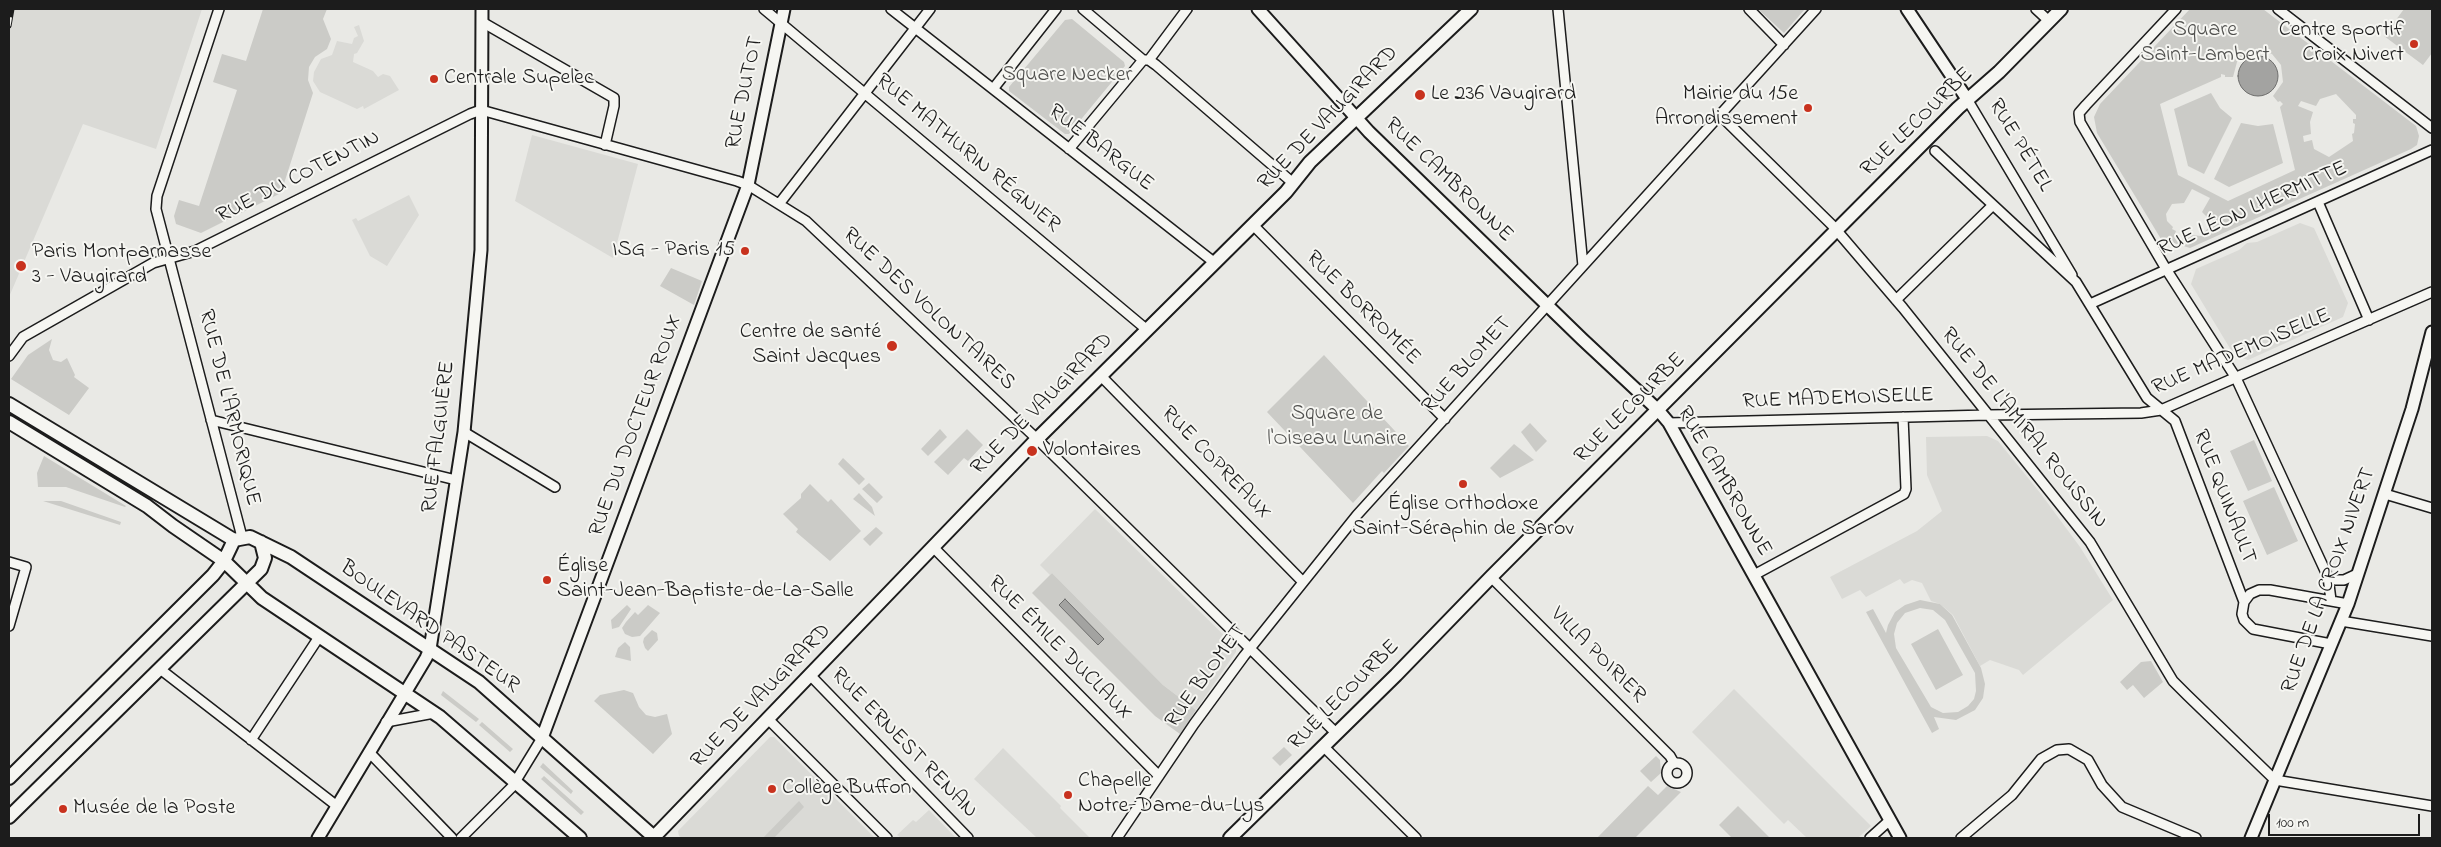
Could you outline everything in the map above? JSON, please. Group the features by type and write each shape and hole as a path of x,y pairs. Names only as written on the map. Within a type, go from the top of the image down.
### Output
{"main road":[{"name":"RUE DE VAUGIRARD","path":"654,838 1100,375 1215,264 1294,183 1310,162 1355,117 1471,9"},
{"name":"RUE LECOURBE","path":"1230,838 1396,675 1490,577 1967,99 1994,77 2061,9"},
{"name":"BOULEVARD PASTEUR","path":"9,404 238,539 250,537 288,555 430,648 479,682 654,838"},
{"path":"9,422 147,506 224,561 248,582 262,598 434,713 580,838"},
{"path":"9,778 177,612 224,561 238,539"},
{"path":"9,817 261,569 264,562 264,551 261,542"}],"street":[{"name":"RUE DE L'ARMORIQUE","path":"219,9 156,204 211,420 238,539"},
{"name":"RUE FALGUIÈRE","path":"318,838 426,658 430,648 464,432 481,250 482,9"},
{"name":"RUE MATHURIN RÉGNIER","path":"764,9 1146,330"},
{"name":"RUE DUTOT","path":"748,184 784,9"},
{"name":"RUE BARGUE","path":"891,9 1215,264"},
{"path":"780,204 930,9"},
{"path":"993,89 1056,9"},
{"path":"1083,9 1294,183"},
{"path":"1069,149 1146,60 1187,9"},
{"name":"RUE CAMBRONNE","path":"1258,9 1355,117 1670,423 1900,838"},
{"path":"1558,9 1583,266"},
{"path":"1749,9 1784,45"},
{"name":"RUE BLOMET","path":"1117,838 1250,648 1357,514 1816,9"},
{"name":"RUE PÉTEL","path":"1907,9 1967,99 2076,282"},
{"path":"2036,9 2049,21"},
{"path":"2176,9 2079,113 2080,122 2166,269 2236,378 2328,577 2331,600"},
{"path":"2278,9 2432,128"},
{"path":"482,22 614,98 614,106 605,145"},
{"name":"RUE DES VOLONTAIRES","path":"481,110 748,184 806,221 1037,439 1336,733"},
{"name":"RUE DU COTENTIN","path":"9,356 23,337 153,262 195,251 481,110"},
{"name":"RUE DE L'AMIRAL ROUSSIN","path":"1720,116 1836,230 1896,300 2090,542 2172,681 2275,780"},
{"name":"RUE LÉON LHERMITTE","path":"2090,304 2432,150"},
{"path":"1935,151 2076,282"},
{"name":"RUE DU DOCTEUR ROUX","path":"542,738 748,184"},
{"path":"2318,202 2369,320"},
{"path":"1896,300 1993,205"},
{"name":"RUE BORROMÉE","path":"1253,225 1445,419"},
{"name":"RUE QUINAULT","path":"2076,282 2147,398 2175,421 2244,602 2242,614 2244,620 2253,629 2331,644"},
{"name":"RUE MADEMOISELLE","path":"1670,423 2141,413 2160,410 2432,292"},
{"name":"RUE DE LA CROIX NIVERT","path":"2251,838 2348,604 2412,409 2432,332"},
{"name":"RUE COPREAUX","path":"1100,375 1302,581"},
{"path":"1754,575 1904,494 1906,489 1903,418"},
{"path":"211,420 456,480"},
{"path":"464,432 556,487"},
{"path":"2385,494 2432,508"},
{"name":"RUE ÉMILE DUCLAUX","path":"933,548 1159,776"},
{"path":"9,562 26,567 9,626"},
{"path":"2328,577 2344,580 2358,574"},
{"name":"VILLA POIRIER","path":"1490,577 1670,756 1674,763"},
{"path":"2244,602 2250,594 2259,590 2348,604"},
{"path":"2341,621 2432,636"},
{"path":"251,740 319,637"},
{"path":"160,670 337,806"},
{"name":"RUE ERNEST RENAN","path":"810,675 968,838"},
{"path":"386,722 434,713"},
{"path":"768,719 887,838"},
{"path":"461,838 516,782 542,738"},
{"path":"1323,746 1416,838"},
{"path":"1961,838 2012,795 2041,759 2057,750 2069,749 2088,760 2102,785 2122,807 2196,838"},
{"path":"369,752 452,838"},
{"path":"2275,780 2432,806"},
{"path":"1870,838 1890,820"}],"shaded area":[{"path":"9,9 202,9 156,149 83,124 9,297"},
{"path":"359,25 364,41 357,53 354,54 353,62 373,71 378,77 383,74 390,76 399,90 364,109 363,106 357,109 320,92 313,81 314,72 321,59 332,55 337,41 352,44 354,38 358,36 354,27"},
{"path":"2258,56 2272,62 2278,76 2272,90 2258,96 2244,90 2238,76 2244,62"},
{"path":"532,135 638,164 613,258 515,201"},
{"path":"409,195 419,215 387,266 370,256 352,220 356,218 358,221"},
{"path":"2300,223 2314,228 2348,303 2343,317 2248,360 2234,355 2191,284 2196,269 2239,250 2247,243 2257,242"},
{"path":"1987,436 1998,441 2041,494 2080,547 2113,600 2023,675 2019,670 1990,660 1980,666 1953,615 1940,604 1931,601 1922,583 1912,580 1904,584 1900,579 1866,597 1860,590 1842,599 1830,577 1917,531 1942,511 1927,475 1926,437"},
{"path":"1095,509 1236,647 1236,652 1196,710 1163,685 1052,573 1050,575 1040,565"},
{"path":"1065,599 1104,639 1098,645 1059,605"},
{"path":"1734,689 1871,826 1858,838 1807,838 1788,820 1784,824 1692,732"},
{"name":"Collège Buffon","path":"770,737 774,737 875,838 682,838 679,836 678,831"},
{"path":"1003,748 1090,838 1037,838 974,779"},
{"path":"929,810 956,838 901,838 897,835 913,820 916,822"}],"green space":[{"path":"263,9 327,9 323,19 331,39 327,49 315,57 309,67 308,80 313,93 281,193 201,233 176,224 174,216 179,200 199,206 237,90 213,82 222,54 246,61"},
{"path":"1758,9 1805,9 1784,33"},
{"name":"Square Saint-Lambert","path":"2190,9 2263,9 2416,126 2419,136 2417,145 2411,149 2190,248 2161,239 2097,133 2094,117 2100,104","holes":["2259,50 2272,54 2281,65 2283,82 2273,96 2278,102 2280,101 2283,104 2280,107 2295,170 2228,201 2178,175 2160,104 2221,77 2221,74 2225,75 2225,77 2233,77 2237,62 2242,56","2336,94 2356,115 2356,119 2353,119 2355,124 2354,133 2352,134 2353,141 2329,157 2314,149 2312,140 2304,142 2303,136 2311,134 2310,122 2313,112 2298,106 2301,101 2316,106 2320,99","2192,189 2210,198 2202,212 2209,219 2209,227 2201,236 2191,235 2189,238 2184,235 2182,240 2174,236 2176,231 2172,229 2173,227 2167,221 2166,214 2172,204 2184,203"]},
{"name":"Centre sportif Croix Nivert","path":"2404,9 2432,9 2432,53 2423,65 2384,36"},
{"name":"Square Necker","path":"1072,19 1124,62 1125,66 1069,134 1065,134 1009,91 1009,87 1065,20"},
{"path":"2211,93 2220,108 2232,118 2204,174 2188,166 2174,109"},
{"path":"2241,123 2258,126 2273,124 2283,163 2229,187 2214,179"},
{"path":"671,268 702,281 694,305 660,286"},
{"path":"52,339 49,350 53,360 61,362 67,358 75,375 74,377 89,388 69,415 11,379 28,355"},
{"name":"Square de l'Oiseau Lunaire","path":"1324,355 1409,446 1384,473 1382,471 1353,503 1267,412"},
{"path":"1530,423 1547,441 1536,452 1521,432"},
{"path":"940,429 947,437 928,456 921,449"},
{"path":"967,429 983,445 968,461 964,458 948,475 934,462"},
{"path":"2254,440 2272,481 2248,491 2230,451"},
{"path":"1514,444 1534,460 1500,478 1490,468"},
{"path":"44,456 126,506 66,487 38,487 37,473"},
{"path":"843,458 865,479 859,485 838,464"},
{"path":"869,483 883,497 877,503 862,489"},
{"path":"810,484 828,502 831,499 861,531 830,561 796,532 798,529 783,514 801,498 801,494"},
{"path":"2274,487 2298,541 2267,555 2243,501"},
{"path":"859,493 872,507 875,516 853,499"},
{"path":"43,501 61,501 121,522 120,525"},
{"path":"876,527 883,533 870,546 863,539"},
{"path":"1052,573 1163,685 1196,710 1180,734 1155,716 1032,593"},
{"path":"1920,600 1940,604 1952,615 1981,668 1985,684 1983,698 1975,710 1956,720 1934,717 1939,729 1932,733 1866,612 1873,609 1886,633 1895,612 1905,605","holes":["1920,608 1933,610 1945,620 1975,673 1976,691 1974,699 1968,706 1958,712 1943,713 1931,707 1896,648 1894,634 1897,623 1905,613"]},
{"path":"627,605 631,609 619,627 612,629 611,620"},
{"path":"648,605 660,613 640,636 632,637 625,634 622,628 626,622 635,612 638,615"},
{"path":"1938,629 1963,675 1936,690 1911,644"},
{"path":"652,630 657,633 658,640 648,651 643,642 644,638"},
{"path":"625,642 630,647 631,661 615,657 618,648"},
{"path":"2151,661 2163,682 2144,698 2133,685 2127,690 2120,682 2141,662"},
{"path":"624,690 633,693 639,707 646,715 655,717 667,714 672,734 653,754 594,701 600,695"},
{"path":"443,691 479,719 476,722 441,695"},
{"path":"482,722 513,749 510,752 479,725"},
{"path":"1284,747 1292,755 1280,766 1272,758"},
{"path":"1656,756 1660,760 1661,773 1651,782 1640,771"},
{"path":"543,763 573,791 571,794 540,767"},
{"path":"544,776 584,812 581,815 541,779"},
{"path":"1648,786 1658,795 1667,786 1681,792 1635,838 1597,838"},
{"path":"799,801 804,807 774,838 763,838"},
{"path":"1738,806 1770,838 1732,838 1719,825"}],"railway":[{"path":"9,26 12,9"}],"place":[{"name":"Centre sportif Croix Nivert","path":"2414,44"},
{"name":"Centrale Supelec","path":"434,79"},
{"name":"Le 236 Vaugirard","path":"1420,95"},
{"name":"Mairie du 15e Arrondissement","path":"1808,108"},
{"name":"ISG - Paris 15","path":"745,251"},
{"name":"Paris Montparnasse 3 - Vaugirard","path":"21,266"},
{"name":"Centre de santé Saint Jacques","path":"892,346"},
{"name":"Volontaires","path":"1032,451"},
{"name":"Église Orthodoxe Saint-Séraphin de Sarov","path":"1463,484"},
{"name":"Église Saint-Jean-Baptiste-de-La-Salle","path":"547,580"},
{"name":"Collège Buffon","path":"772,789"},
{"name":"Chapelle Notre-Dame-du-Lys","path":"1068,795"},
{"name":"Musée de la Poste","path":"63,809"}]}
